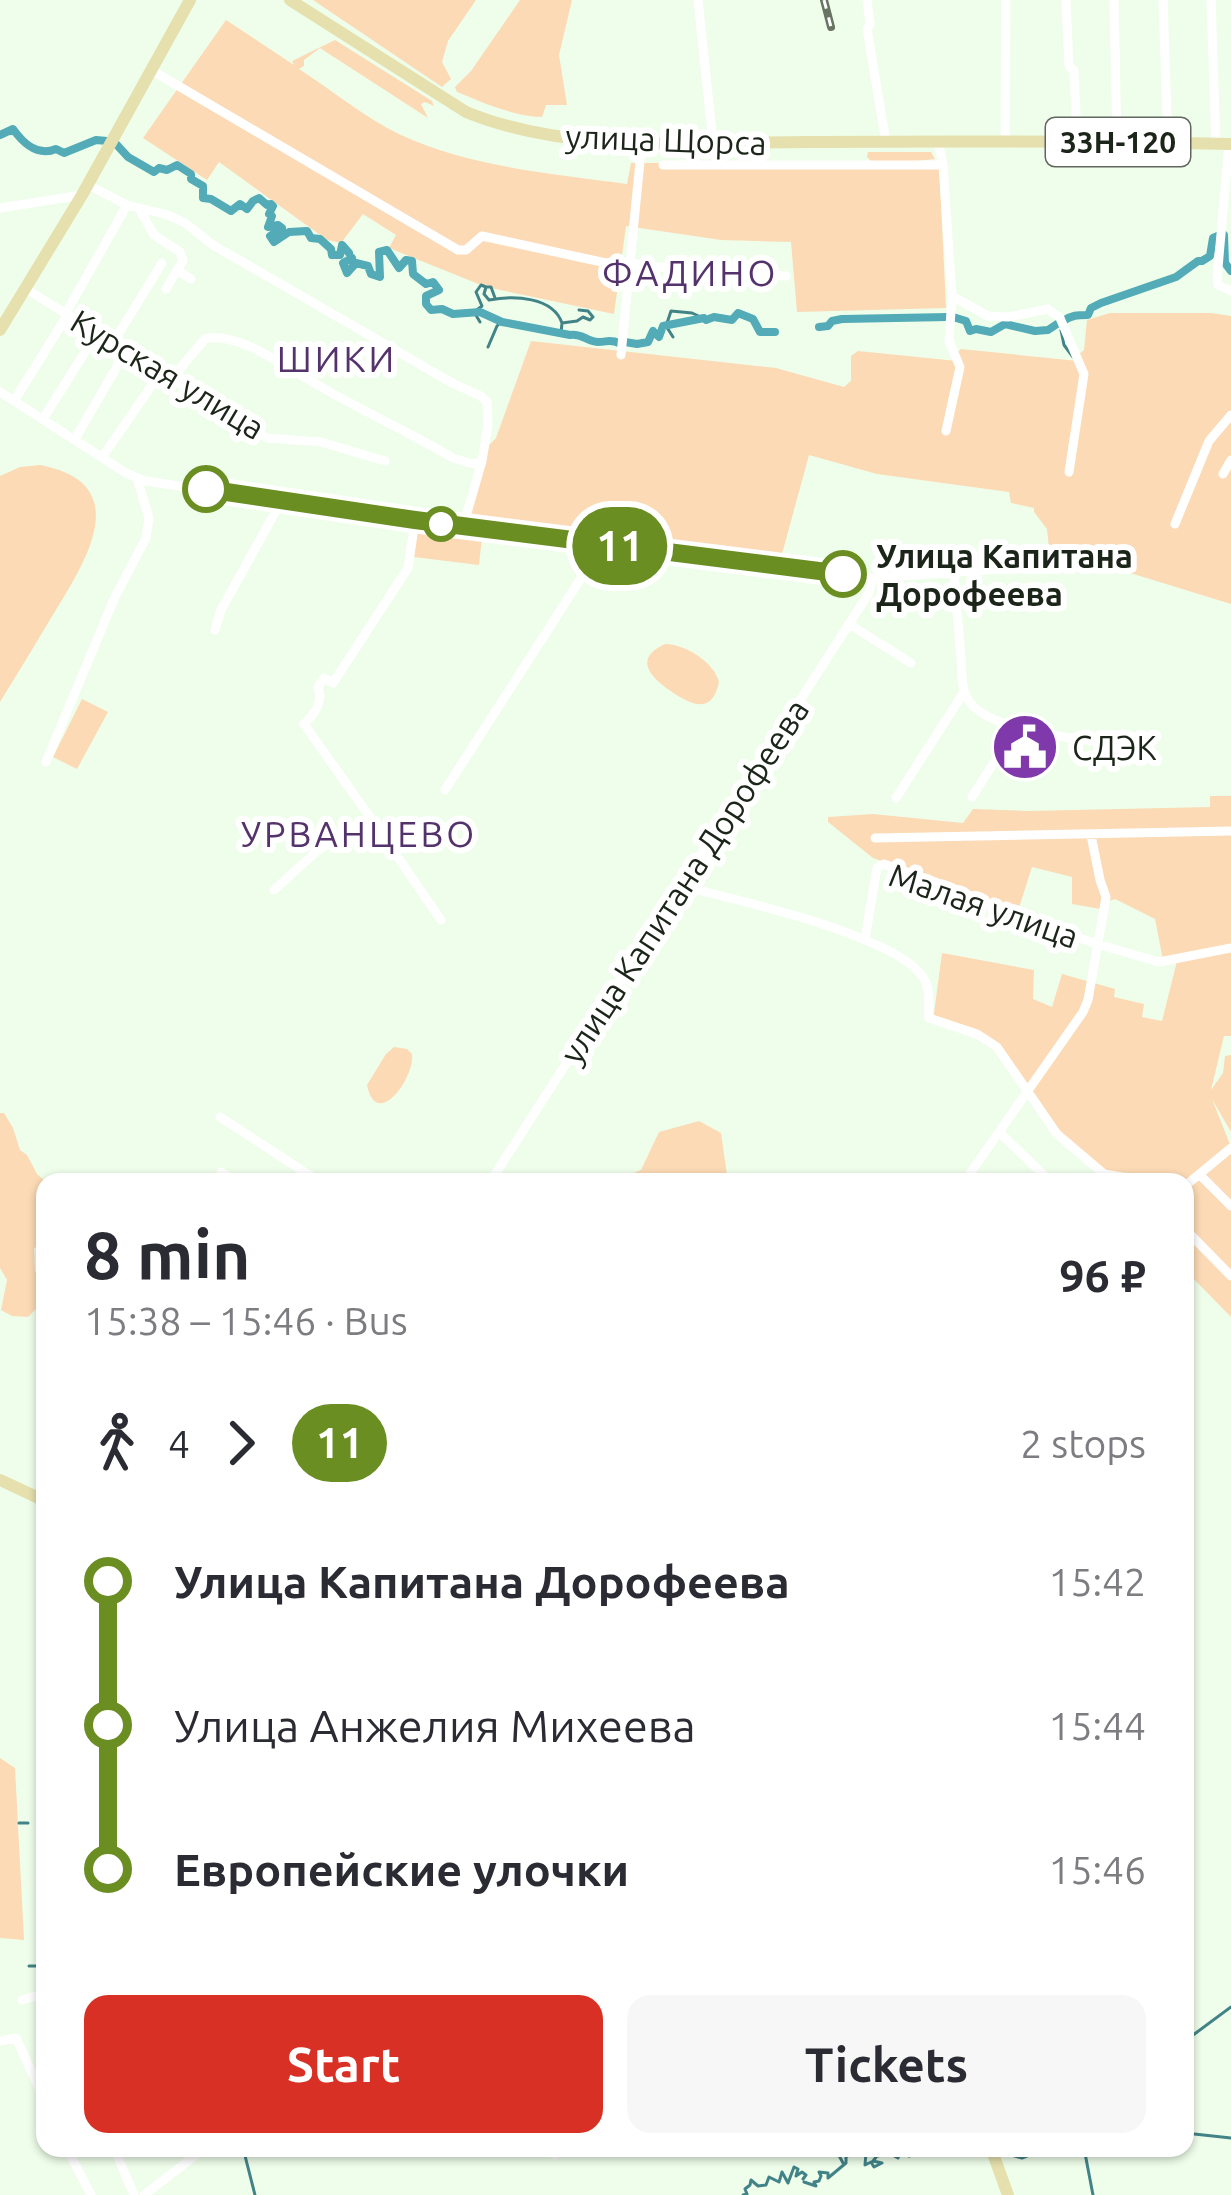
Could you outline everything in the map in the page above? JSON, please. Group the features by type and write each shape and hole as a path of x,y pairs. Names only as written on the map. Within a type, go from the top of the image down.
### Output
{"main road":[{"path":"0,330 85,190 190,0"},
{"name":"улица Щорса","path":"290,0 466,112 538,134 642,141 1005,141"},
{"name":"33Н-120","path":"1005,141 1225,144"},
{"path":"0,1480 36,1497"},
{"path":"994,2157 1008,2195"}],"street":[{"path":"698,0 713,142"},
{"path":"867,0 886,142"},
{"path":"1005,141 1006,0"},
{"path":"1066,0 1076,115"},
{"path":"1114,0 1118,142"},
{"path":"1163,0 1168,143"},
{"path":"1211,0 1225,144 1217,279 1223,289 1231,291"},
{"path":"153,71 458,250 466,250 482,236 620,266 630,262 786,276"},
{"path":"621,355 642,141"},
{"path":"938,141 952,296 950,341 960,367 946,430"},
{"path":"864,142 866,165"},
{"path":"662,165 943,165"},
{"path":"0,208 85,190 168,215 481,396 487,402 488,425 463,526"},
{"path":"14,400 127,205"},
{"path":"140,210 154,236 183,256 166,289"},
{"path":"113,343 162,263"},
{"path":"177,270 191,279"},
{"name":"Курская улица","path":"26,289 267,438 321,442 385,461"},
{"path":"952,296 988,316 1048,309 1060,318 1084,374 1069,472"},
{"path":"44,419 97,333"},
{"path":"103,456 167,375 205,339 221,337 281,361 453,458 473,464 482,461"},
{"path":"75,439 126,351"},
{"path":"0,392 137,478 415,520 873,578 1056,565"},
{"path":"1175,524 1209,441 1231,415"},
{"path":"1223,474 1231,460"},
{"path":"46,762 115,597 146,538 149,518 137,478"},
{"path":"214,629 282,500"},
{"path":"415,520 408,568 333,683 324,677 318,687 317,710 304,724 441,920"},
{"path":"445,790 595,556 598,543"},
{"path":"954,573 968,701 1017,726 1084,741 1124,742"},
{"name":"улица Капитана Дорофеева","path":"496,1173 872,587 873,578"},
{"path":"849,623 911,663"},
{"path":"896,798 964,692"},
{"path":"972,796 1017,726"},
{"path":"274,890 317,851 370,817"},
{"path":"875,838 1231,831"},
{"path":"970,1173 1083,1012 1106,898 1090,835"},
{"name":"Малая улица","path":"865,939 877,868 884,864 1097,944 1159,962 1231,948"},
{"path":"682,886 865,939 920,973 928,989 929,1018 977,1034 997,1047 1058,1134 1103,1173"},
{"path":"220,1117 306,1173"},
{"path":"999,1132 1042,1173"},
{"path":"1194,1179 1231,1148"},
{"path":"1200,1174 1231,1206"},
{"path":"1194,1238 1231,1276"},
{"path":"22,2000 36,1997"},
{"path":"0,2041 16,2038 36,2081"},
{"path":"72,2157 91,2195"},
{"path":"118,2157 134,2195"},
{"path":"144,2195 193,2157"}],"shaded area":[{"path":"313,0 476,0 448,41 442,62 451,79 442,87"},
{"path":"520,0 572,0 559,55 567,105 546,105 542,117 498,108 457,92 455,87"},
{"path":"226,20 294,65 292,61 335,40 432,101 434,106 421,104 428,118 320,48 299,69 401,135 455,155 512,168 627,184 631,163 872,162 868,152 931,152 935,159 917,161 939,162 946,308 797,312 791,242 721,240 626,226 614,314 486,287 389,248 396,235 363,214 341,243 327,240 219,162 207,180 143,138"},
{"path":"1110,313 1231,316 1231,604 1049,548 1047,529 1034,508 1011,503 1009,492 877,474 809,455 782,554 467,515 531,341 776,368 844,387 851,381 851,356 858,351 957,361 961,349 1078,361 1087,320"},
{"path":"40,465 69,474 87,488 95,506 95,526 79,570 0,702 0,476"},
{"path":"417,529 482,537 479,565 414,557"},
{"path":"665,644 690,651 711,668 719,682 708,702 696,704 682,698 653,676 649,657"},
{"path":"82,699 108,712 77,769 53,757"},
{"path":"1210,796 1231,796 1231,1036 1224,1036 1211,1090 1223,1073 1225,1056 1231,1055 1231,1132 1212,1099 1231,1147 1231,1317 1194,1279 1194,1173 1097,1173 1053,1132 996,1052 977,1038 933,1021 942,953 1034,970 1033,999 1052,1007 1062,974 1115,989 1114,997 1144,1004 1142,1017 1162,1021 1177,961 1163,960 1155,919 1115,899 1106,910 1072,904 1072,877 1032,867 1017,914 873,858 828,822 828,817 873,814 963,823 973,809 1210,807"},
{"path":"394,1047 412,1054 408,1076 394,1096 378,1103 367,1085"},
{"path":"0,1113 4,1113 36,1173 36,1309 28,1317 1,1310 7,1280 0,1268"},
{"path":"699,1121 721,1133 727,1173 634,1173 641,1170 659,1132"},
{"path":"0,1758 15,1768 24,1940 0,1938"}],"waterway":[{"path":"0,135 13,129 37,150 64,153 96,140 107,141"},
{"path":"116,144 154,172 177,165 203,186 203,198 231,211 240,204 247,209 259,198 271,204 268,227 282,228 270,236 274,242 289,232 307,231 331,249 332,255 340,255 342,245 349,253"},
{"path":"1063,321 1176,277 1210,256 1213,238 1220,235"},
{"path":"1224,235 1225,263 1231,271"},
{"path":"352,258 343,263 347,273 356,263 380,277 379,252 387,250 399,268 406,260 412,261 413,274 426,284 433,282 439,290 426,296 431,310 480,312 502,322 619,343"},
{"path":"480,322 474,312 482,306 476,292 481,285 489,300 521,298 542,303 562,323"},
{"path":"486,287 491,287 495,298"},
{"path":"561,333 562,323 593,317 579,310"},
{"path":"673,337 666,326 671,311 703,318"},
{"path":"625,342 648,342 653,331 659,337 663,326 714,317 732,320 738,313 753,319 760,332 775,332"},
{"path":"819,327 842,319 949,317"},
{"path":"953,317 966,321 970,331 991,332 1005,324 1048,330 1060,322"},
{"path":"498,325 501,321"},
{"path":"488,347 497,326"},
{"path":"1061,330 1073,357"},
{"path":"19,1823 28,1823"},
{"path":"29,1966 36,1966"},
{"path":"1194,2034 1231,2007"},
{"path":"1194,2134 1231,2138"},
{"path":"245,2157 255,2195"},
{"path":"840,2157 843,2163"},
{"path":"804,2182 816,2186 819,2172 828,2173 828,2178 846,2163 846,2157"},
{"path":"866,2157 865,2165 871,2162 874,2167 882,2163 873,2161 876,2157"},
{"path":"1018,2157 1024,2157"},
{"path":"1086,2157 1093,2195"},
{"path":"743,2195 751,2180 758,2186 766,2185 769,2177 779,2182 782,2172 788,2183 794,2167 796,2176 806,2175 803,2179"}],"railway":[{"path":"824,0 831,27"}],"bus line":[{"name":"11","path":"206,489 843,574"}],"place":[{"name":"Улица Капитана Дорофеева","path":"843,574"},
{"name":"СДЭК","path":"1025,747"}],"district":[{"name":"ФАДИНО","path":"690,272"},
{"name":"ШИКИ","path":"337,358"},
{"name":"УРВАНЦЕВО","path":"359,833"}]}
